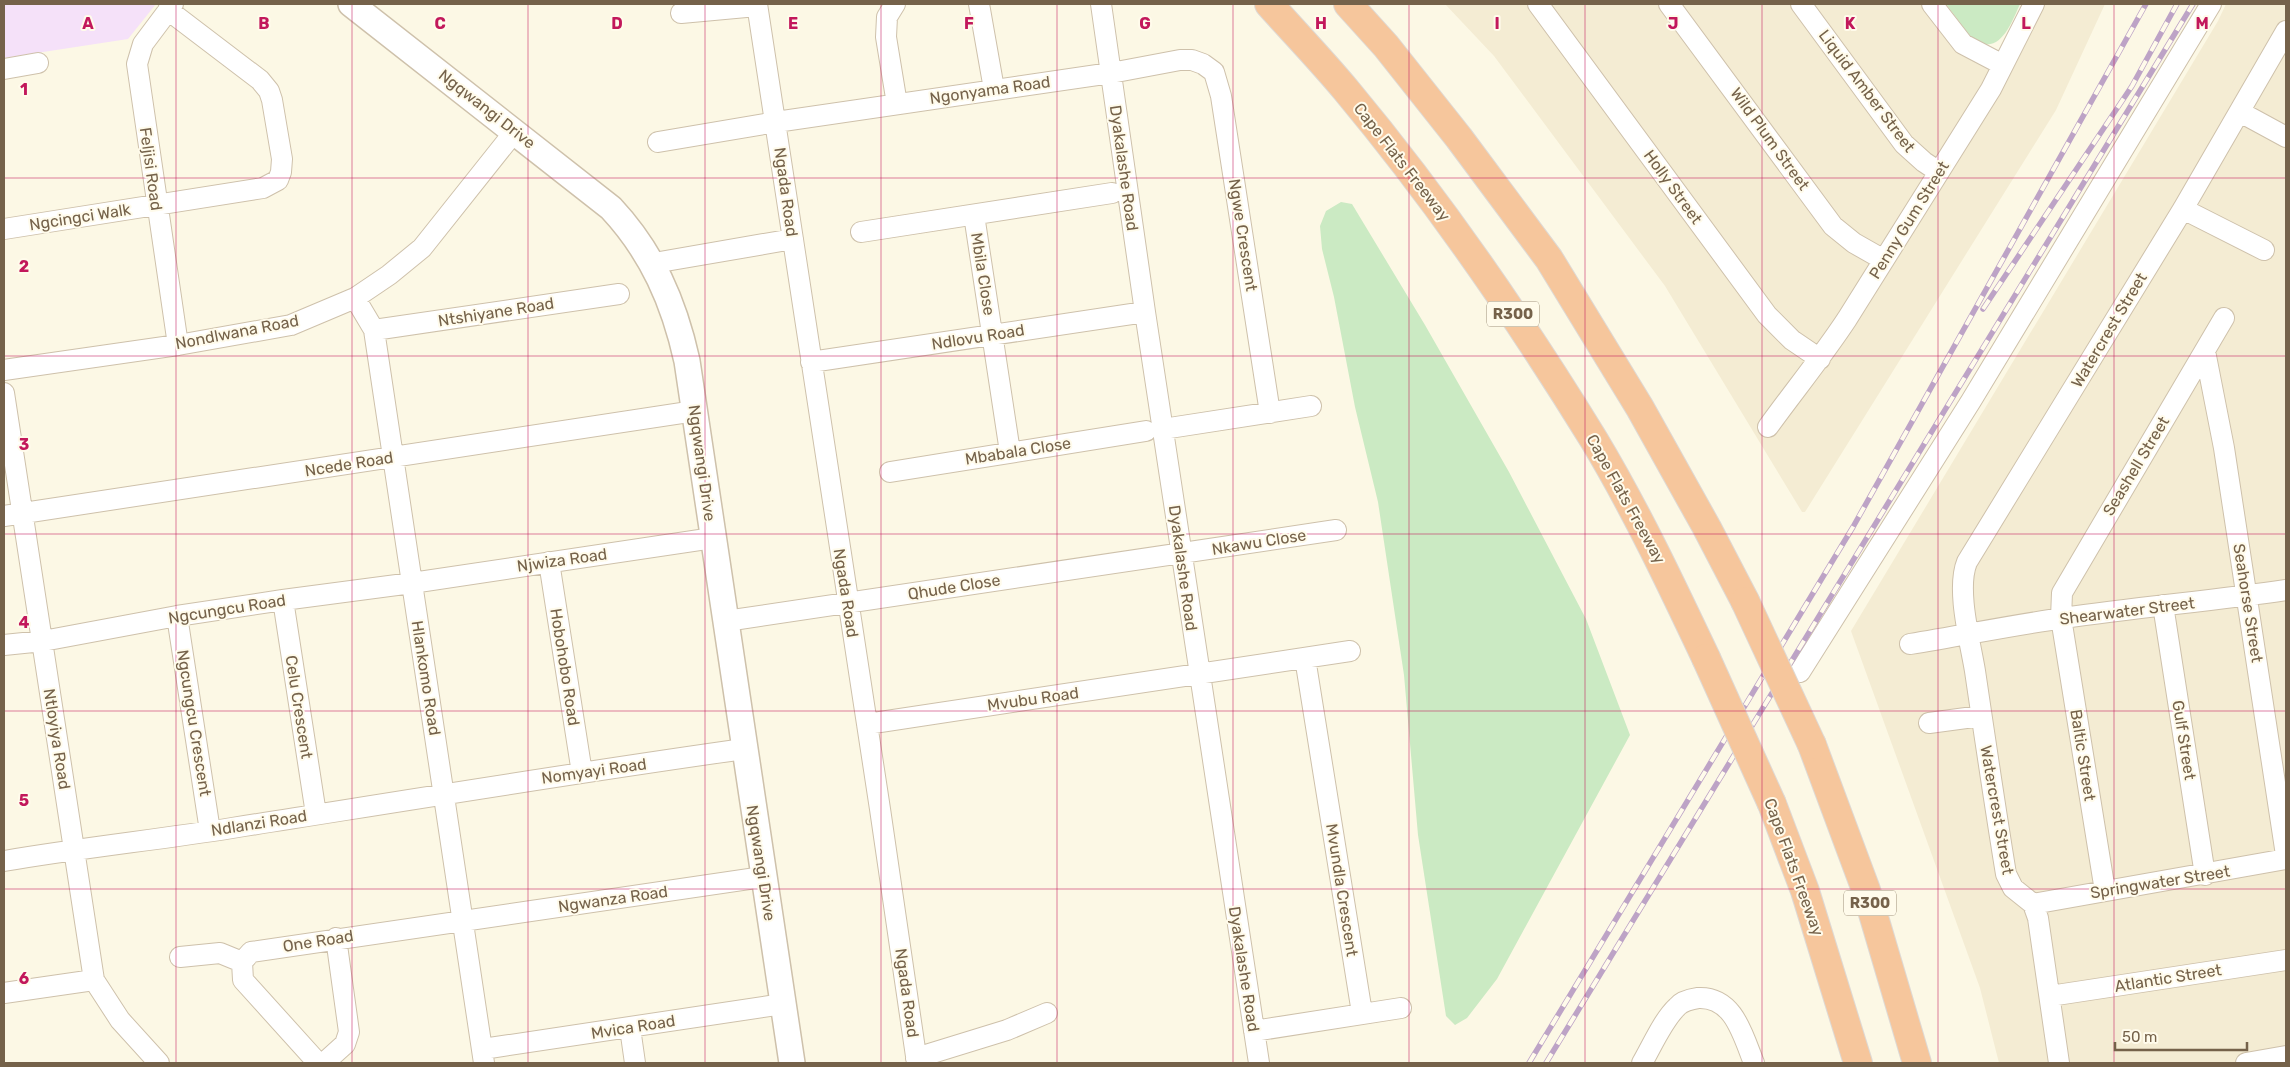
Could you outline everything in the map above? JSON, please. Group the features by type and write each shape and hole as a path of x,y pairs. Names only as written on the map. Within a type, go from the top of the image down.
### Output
{"highway":[{"name":"Cape Flats Freeway","path":"1269,4 1346,90 1426,193 1503,298 1594,440 1657,554 1772,804 1805,891 1858,1063"},
{"name":"R300","path":"1348,4 1386,46 1459,138 1549,260 1640,408 1708,528 1745,601 1812,745 1866,890 1917,1063"}],"street":[{"name":"Ngqwangi Drive","path":"351,4 515,130 611,208 640,242 654,263 665,286 681,332 695,411 792,1063"},
{"path":"895,4 887,17 886,37 897,104"},
{"path":"979,4 994,89"},
{"name":"Dyakalashe Road","path":"1101,4 1145,312 1155,430 1181,553 1259,1063"},
{"name":"Holly Street","path":"1538,4 1767,315 1792,340 1820,359"},
{"name":"Wild Plum Street","path":"1669,4 1834,226 1854,243 1884,260"},
{"name":"Liquid Amber Street","path":"1801,4 1904,144 1924,162 1939,172"},
{"path":"1932,4 1963,44 2003,66"},
{"name":"Penny Gum Street","path":"1768,427 1820,359 1884,260 1991,89 2034,4"},
{"path":"1800,672 1971,401 2211,4"},
{"path":"681,13 757,5"},
{"name":"Ngada Road","path":"757,5 917,1061"},
{"name":"Feljisi Road","path":"170,7 142,44 137,64 156,205 178,345"},
{"name":"Ngcingci Walk","path":"4,229 263,188 278,180 282,159 269,91 260,80 170,7"},
{"name":"Watercrest Street","path":"2034,904 2013,888 2006,874 1962,582 1967,562 2183,209 2286,31"},
{"name":"Ngonyama Road","path":"658,142 776,122 1111,73 1180,60 1192,60 1203,64"},
{"path":"4,69 38,63"},
{"name":"Ngwe Crescent","path":"1203,64 1214,72 1222,96 1270,413"},
{"path":"2240,112 2286,138"},
{"name":"Nondlwana Road","path":"4,370 178,345 291,325 355,298 389,275 422,248 515,130"},
{"name":"Mbila Close","path":"861,232 1112,193"},
{"path":"2183,209 2264,250"},
{"name":"Mbila Close","path":"974,215 1010,452"},
{"path":"654,263 793,239"},
{"name":"Ntshiyane Road","path":"374,330 619,294"},
{"name":"Hlankomo Road","path":"355,298 374,330 483,1056"},
{"name":"Ndlovu Road","path":"811,362 1145,312"},
{"name":"Seashell Street","path":"2061,618 2060,601 2066,583 2224,318"},
{"name":"Seahorse Street","path":"2205,352 2224,448 2248,596 2286,855"},
{"name":"Ntloyiya Road","path":"4,393 13,514 42,641 94,980 120,1020 159,1063"},
{"path":"1155,430 1311,406"},
{"name":"Ncede Road","path":"13,514 695,411"},
{"name":"Mbabala Close","path":"890,472 1155,430"},
{"name":"Nkawu Close","path":"1181,553 1336,530"},
{"name":"Njwiza Road","path":"412,583 713,538"},
{"name":"Qhude Close","path":"726,621 1181,553"},
{"name":"Hobohobo Road","path":"549,562 582,773"},
{"name":"Ngcungcu Road","path":"4,645 42,641 178,616 283,600 412,583"},
{"name":"Shearwater Street","path":"1969,635 2061,618 2286,590"},
{"name":"Celu Crescent","path":"283,600 316,814"},
{"name":"Gulf Street","path":"2163,605 2205,875"},
{"name":"Ngcungcu Crescent","path":"178,616 210,831"},
{"name":"Baltic Street","path":"2061,618 2105,891"},
{"path":"1910,644 1969,635"},
{"path":"1199,675 1350,651"},
{"name":"Mvundla Crescent","path":"1305,658 1362,1013"},
{"name":"Mvubu Road","path":"867,724 1199,675"},
{"path":"1929,724 1981,716"},
{"name":"Nomyayi Road","path":"444,793 744,749"},
{"name":"Ndlanzi Road","path":"4,861 74,849 210,831 444,793"},
{"name":"Springwater Street","path":"2034,904 2205,875 2286,859"},
{"name":"Ngwanza Road","path":"463,920 764,877"},
{"path":"2034,904 2038,918 2059,1063"},
{"name":"One Road","path":"242,962 251,952 463,920"},
{"path":"324,1063 345,1044 349,1032 336,938"},
{"path":"180,957 220,953 242,962 243,980 318,1063"},
{"name":"Atlantic Street","path":"2050,996 2286,960"},
{"path":"4,993 94,980"},
{"path":"1642,1063 1677,1006 1694,998 1714,999 1727,1007 1734,1017 1754,1063"},
{"name":"Mvica Road","path":"483,1056 630,1028 783,1004"},
{"path":"1254,1031 1401,1008"},
{"path":"917,1061 1007,1030 1047,1013"},
{"path":"630,1028 636,1063"},
{"path":"2246,1063 2286,1056"}],"shaded area":[{"path":"4,4 156,4 128,39 4,58"},
{"path":"1445,4 1933,4 1956,35 2004,65 2035,4 2105,4 2056,110 1805,512 1802,512 1665,286 1494,56"},
{"path":"2226,4 2286,4 2286,1063 1999,1063 1980,988 1851,631 2218,21"}],"green space":[{"path":"1946,4 2020,4 2008,30 1996,42 1988,44 1980,43 1970,36"},
{"path":"1341,202 1352,204 1425,325 1509,472 1586,619 1630,735 1497,979 1467,1018 1455,1025 1446,1016 1418,835 1404,675 1378,502 1355,407 1334,297 1322,249 1320,226 1326,211"}],"railway":[{"path":"1529,1063 1853,527 2146,4"},
{"path":"1983,309 2132,86 2177,4"},
{"path":"1546,1063 2193,4"}]}
